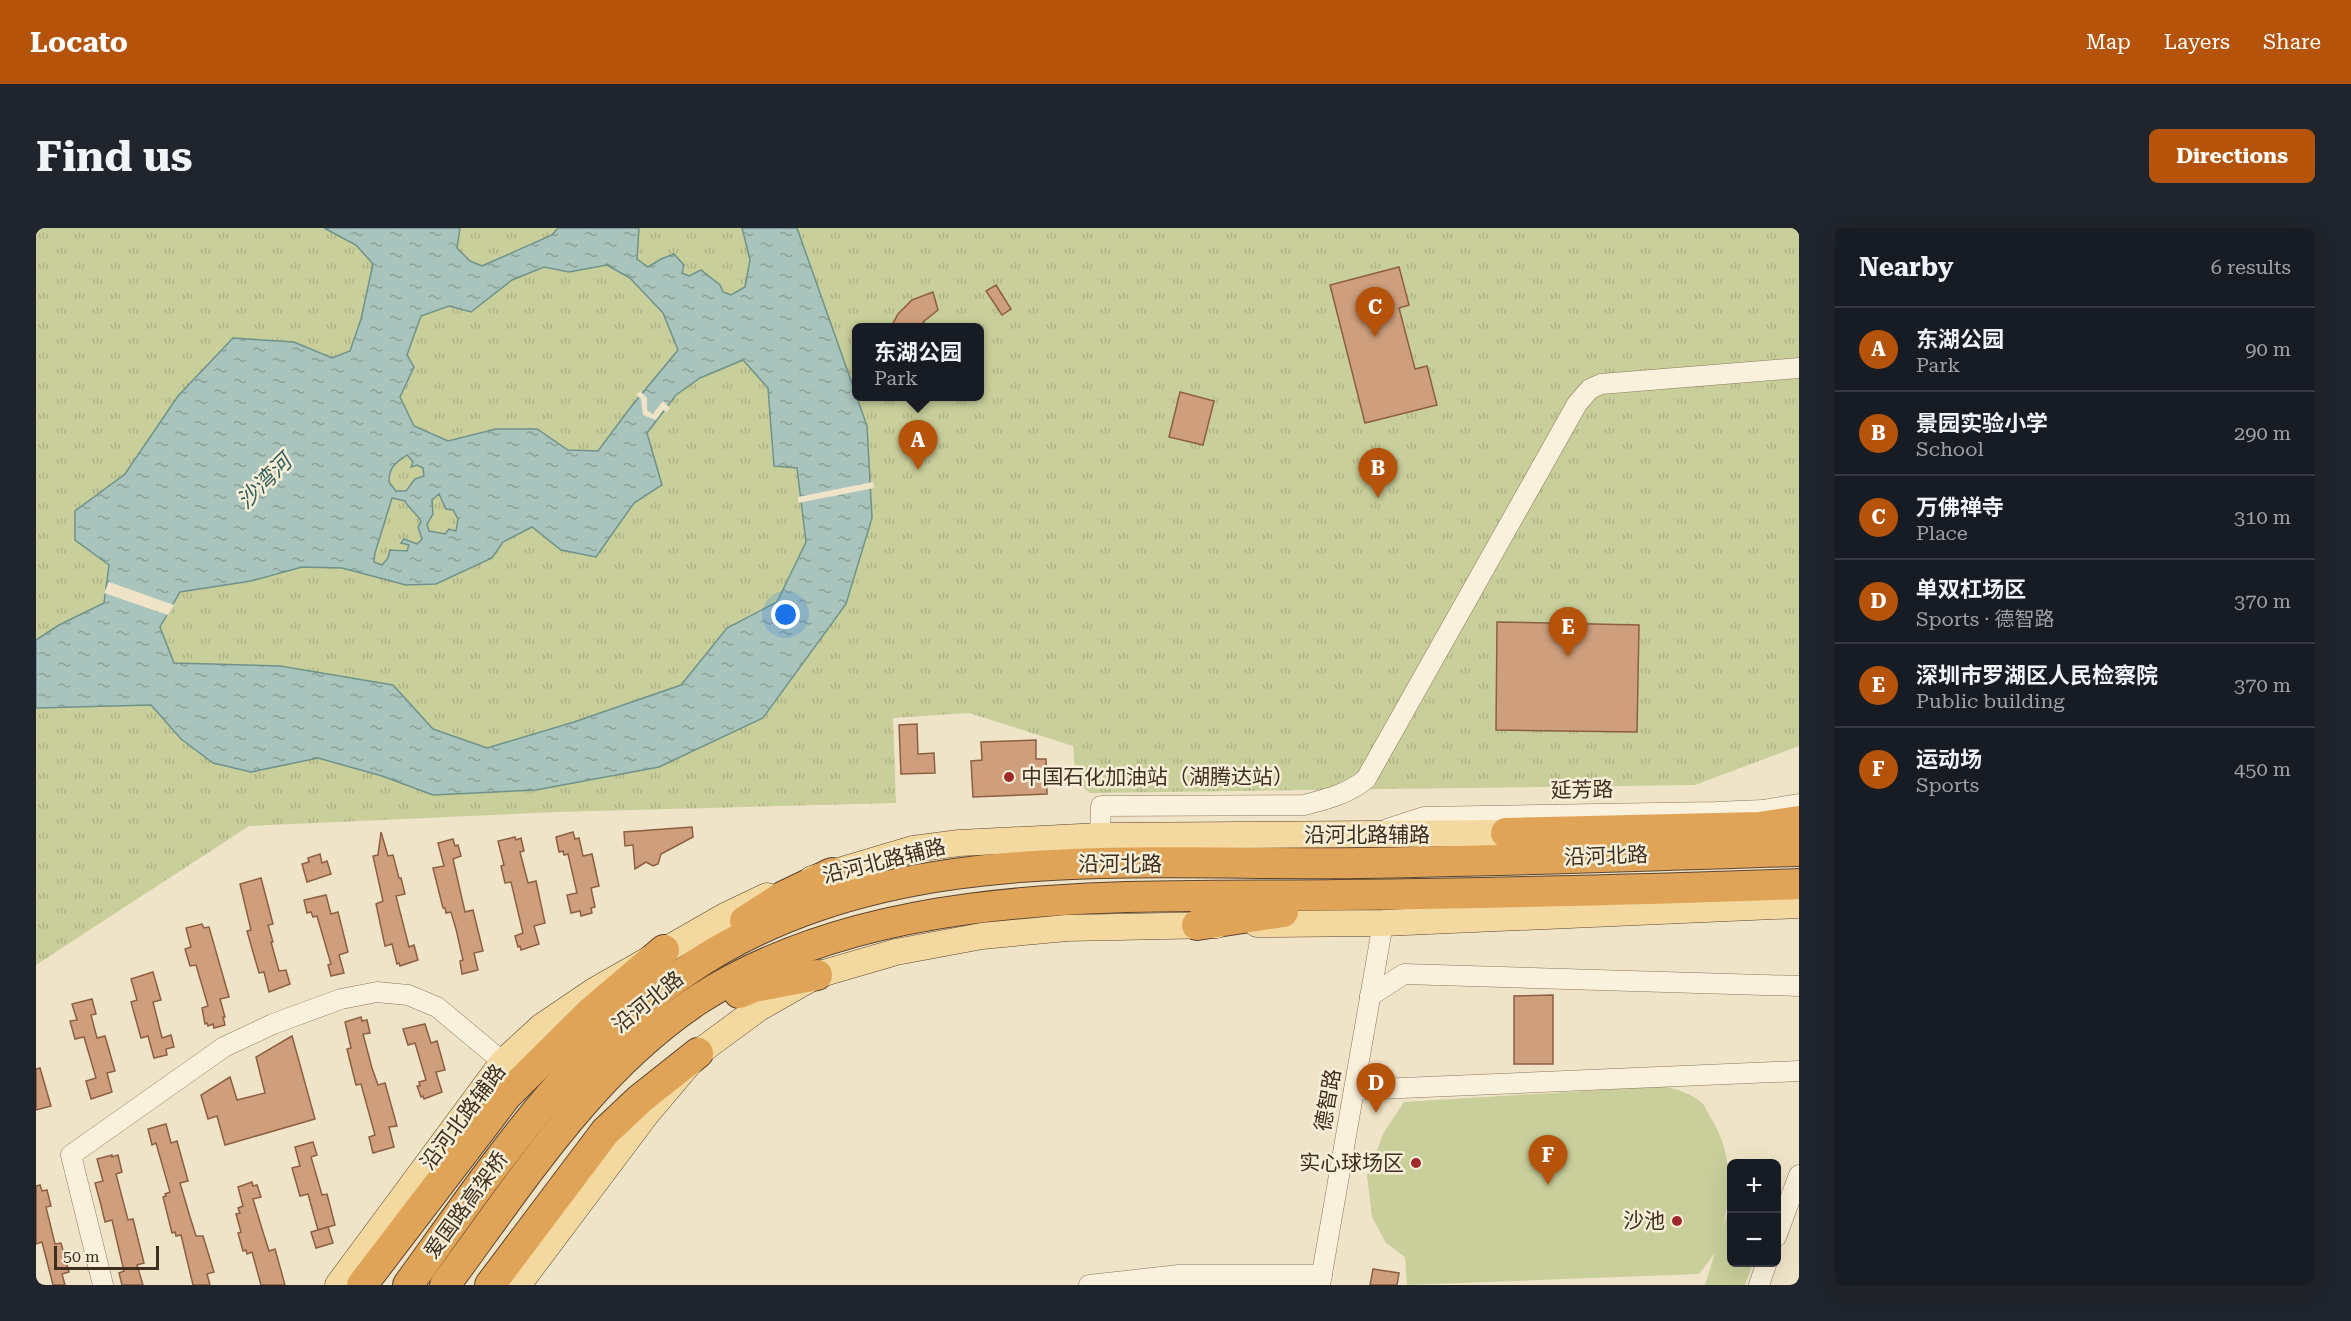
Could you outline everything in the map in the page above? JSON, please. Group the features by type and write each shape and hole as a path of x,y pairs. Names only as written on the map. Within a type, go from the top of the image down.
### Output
{"highway":[{"path":"1506,833 1759,827 1799,821"},
{"name":"沿河北路","path":"525,1125 587,1053 645,1001 708,956 774,924 861,892 914,879 965,871 1060,864 1324,863 1799,851"},
{"path":"645,1001 684,963 717,939 784,896 832,873"},
{"name":"沿河北路","path":"546,1149 594,1089 630,1053 669,1020 720,987 790,953 884,923 992,906 1066,899 1385,909 1799,884"},
{"path":"1197,925 1385,909"},
{"path":"362,1285 507,1095 590,1013 664,950"},
{"path":"669,1020 754,987 817,975"},
{"path":"490,1285 605,1132 640,1099 698,1053"},
{"name":"爱国路高架桥","path":"408,1285 525,1125"},
{"name":"爱国路高架桥","path":"446,1285 546,1149"}],"main road":[{"name":"沿河北路辅路","path":"338,1285 504,1062 541,1028 594,991 758,899 832,873 913,849 934,846 1100,836 1506,833 1665,855"},
{"path":"1720,853 1799,840"},
{"path":"1385,909 1729,908 1799,905"},
{"path":"1729,908 1799,914"},
{"path":"518,1285 648,1112 698,1053 759,1008 817,975 896,952 982,936 1067,928 1197,925"}],"street":[{"path":"1100,836 1101,806 1304,805 1332,798 1354,789 1366,779 1577,404 1590,389 1601,384 1799,368"},
{"name":"延芳路","path":"1370,835 1424,817 1763,810 1799,804"},
{"name":"德智路","path":"1321,1280 1385,909"},
{"path":"1370,996 1404,974 1799,986"},
{"path":"103,1285 71,1155 224,1047 273,1023 341,999 377,992 408,995 437,1007 504,1062"},
{"path":"1354,1090 1799,1071"},
{"path":"1781,1224 1799,1175"},
{"path":"1759,1285 1766,1267"},
{"path":"1089,1285 1179,1275 1321,1280"}],"green space":[{"path":"36,228 1799,228 1799,746 1695,785 1090,793 1076,782 1073,746 969,713 893,718 896,803 558,812 249,826 36,965"},
{"path":"1665,1086 1695,1098 1704,1106 1724,1146 1727,1160 1727,1203 1721,1232 1727,1214 1727,1267 1752,1267 1745,1285 1705,1285 1715,1253 1699,1274 1407,1285 1405,1257 1386,1243 1372,1217 1367,1175 1384,1132 1404,1102"}],"water":[{"name":"沙湾河","path":"324,228 460,228 457,248 470,261 482,266 552,235 558,228 639,228 637,259 648,267 674,254 684,265 682,273 689,276 701,270 720,285 723,292 731,295 745,287 750,260 742,228 797,228 852,384 852,401 858,401 867,426 872,518 846,604 763,718 659,767 536,790 433,795 382,776 318,758 251,772 213,763 181,739 151,705 36,708 36,640 59,625 104,603 109,565 75,540 75,511 125,474 178,396 233,338 294,342 332,358 350,351 361,319 373,264 356,245","holes":["607,265 630,278 663,313 678,350 598,451 568,450 537,429 496,429 448,441 414,426 400,397 414,367 407,355 421,316 449,306 471,312 512,280 544,267 569,272","743,360 768,388 774,466 797,468 806,542 777,602 727,628 681,685 574,722 487,748 433,729 393,685 280,666 174,663 160,627 180,592 251,581 302,567 342,568 406,585 436,584 492,558 503,542 532,527 561,550 596,557 634,503 662,485 647,433 676,395 700,378","407,455 413,462 411,467 417,465 423,468 424,476 415,479 406,491 396,491 389,482 390,472","439,494 446,509 453,510 458,519 456,531 449,529 445,534 429,531 427,524 433,514 432,500","392,498 405,501 421,522 418,527 422,539 417,544 404,539 401,543 409,545 407,551 390,550 388,558 382,565 374,562"]}],"pier":[{"path":"640,391 647,398 647,410 653,414 663,401 670,408 667,412 663,410 656,420 643,415 641,399 636,395"},
{"path":"873,482 874,488 798,503 798,497"},
{"path":"109,582 174,605 168,615 104,593"}],"building":[{"path":"1399,267 1409,305 1399,308 1415,369 1427,366 1437,405 1365,423 1330,285"},
{"path":"996,285 1011,309 1002,315 986,291"},
{"path":"933,292 938,310 924,323 893,323 898,314 912,300"},
{"path":"1180,392 1214,401 1203,445 1169,437"},
{"path":"1497,622 1639,625 1637,732 1496,730"},
{"path":"917,724 918,754 934,753 935,773 901,774 899,725"},
{"name":"中国石化加油站（湖腾达站）","path":"1036,740 1036,759 1046,759 1047,794 973,797 971,761 982,760 981,742"},
{"path":"692,827 693,837 661,854 658,864 653,866 646,862 635,869 633,845 625,846 624,832"},
{"path":"381,832 388,856 393,855 399,878 401,878 405,894 396,896 409,947 414,945 418,960 400,966 399,963 397,964 392,944 385,946 376,904 383,901 373,856 378,855"},
{"path":"573,832 575,839 579,838 583,856 592,854 599,886 591,888 595,907 591,908 592,913 581,916 580,911 571,913 567,895 577,893 568,854 564,855 563,851 559,852 556,837"},
{"path":"515,837 516,840 521,838 524,851 520,852 528,883 536,881 545,923 534,926 539,944 521,950 515,936 523,933 511,882 505,883 501,866 504,865 498,841"},
{"path":"453,839 455,846 458,845 461,856 453,859 465,912 473,910 483,951 474,953 478,970 462,974 460,961 463,960 456,929 451,912 446,913 443,908 433,868 444,866 438,843"},
{"path":"320,854 322,863 327,861 331,874 307,882 302,864 309,862 308,858"},
{"path":"261,878 273,924 268,925 273,942 271,942 279,971 286,970 290,984 269,992 264,972 259,973 247,931 251,930 240,884"},
{"path":"326,895 331,914 338,912 348,952 339,955 344,973 331,976 328,965 331,964 317,916 313,917 311,912 307,913 304,900"},
{"path":"202,924 204,928 209,927 229,997 220,999 225,1025 214,1028 213,1024 208,1026 207,1023 205,1024 202,1008 208,1006 196,965 190,966 185,949 191,947 186,928"},
{"path":"153,972 161,1000 153,1002 162,1038 171,1035 174,1047 166,1049 167,1055 154,1058 148,1036 141,1038 131,1002 137,1000 131,979"},
{"path":"1553,995 1553,1064 1514,1064 1514,996"},
{"path":"92,999 96,1014 91,1015 97,1038 105,1036 115,1071 107,1073 112,1092 91,1099 86,1081 96,1078 84,1037 75,1039 70,1021 77,1020 72,1004"},
{"path":"361,1017 362,1021 367,1020 370,1033 363,1034 372,1068 378,1085 385,1083 397,1126 389,1127 394,1147 373,1153 369,1137 375,1135 361,1084 356,1085 347,1049 351,1048 345,1022"},
{"path":"425,1024 431,1043 437,1041 445,1070 436,1072 442,1092 424,1099 417,1086 420,1086 419,1082 426,1080 415,1043 408,1045 403,1029"},
{"path":"292,1036 315,1119 225,1145 217,1116 208,1119 201,1095 230,1077 237,1100 265,1093 256,1057"},
{"path":"40,1068 51,1106 36,1110 36,1069"},
{"path":"166,1124 171,1143 177,1141 188,1181 180,1183 196,1236 203,1236 214,1272 207,1274 210,1285 193,1285 181,1235 176,1236 175,1232 172,1233 163,1197 170,1192 156,1143 152,1145 148,1129"},
{"path":"313,1142 317,1155 311,1157 322,1195 327,1194 335,1225 318,1230 308,1194 300,1196 292,1168 300,1166 295,1147"},
{"path":"112,1155 112,1157 118,1155 122,1172 116,1174 128,1220 133,1219 144,1263 137,1265 143,1285 122,1285 119,1273 124,1271 112,1220 105,1222 95,1183 103,1181 97,1159"},
{"path":"252,1182 253,1186 257,1185 261,1197 253,1199 269,1251 275,1249 285,1285 261,1285 252,1252 247,1254 246,1250 243,1251 236,1214 240,1213 238,1208 243,1206 238,1187"},
{"path":"40,1185 42,1191 47,1190 51,1206 46,1207 55,1244 61,1243 69,1272 62,1274 65,1285 53,1285 42,1242 36,1244 36,1186"},
{"path":"328,1227 333,1243 316,1248 311,1232"},
{"path":"1373,1269 1399,1273 1397,1285 1370,1285"}],"place":[{"name":"万佛禅寺","path":"1375,337"},
{"name":"东湖公园","path":"918,470"},
{"name":"景园实验小学","path":"1378,498"},
{"name":"深圳市罗湖区人民检察院","path":"1568,657"},
{"name":"中国石化加油站（湖腾达站）","path":"1009,777"},
{"name":"单双杠场区","path":"1376,1113"},
{"name":"实心球场区","path":"1416,1163"},
{"name":"运动场","path":"1548,1185"},
{"name":"沙池","path":"1677,1221"}]}
